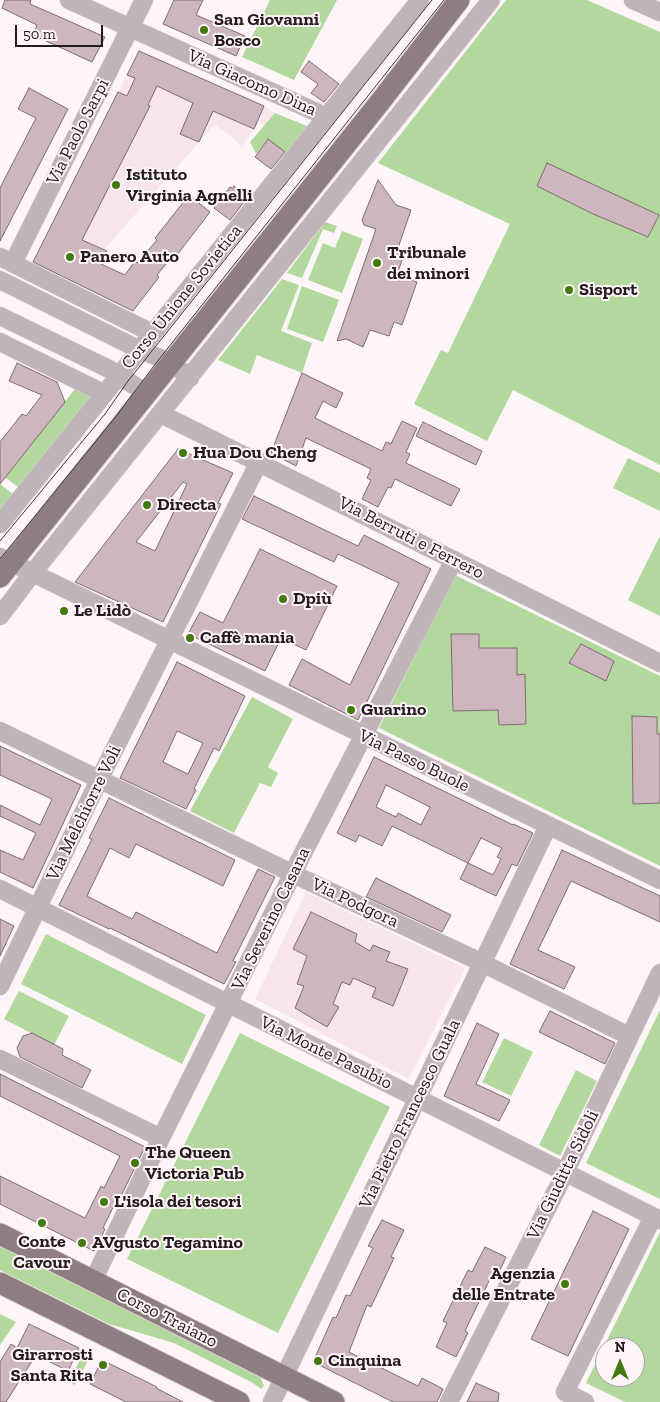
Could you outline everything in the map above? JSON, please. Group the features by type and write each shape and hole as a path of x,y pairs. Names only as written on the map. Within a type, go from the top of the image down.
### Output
{"main road":[{"name":"Corso Unione Sovietica","path":"4,566 172,363 459,0"},
{"name":"Corso Traiano","path":"0,1234 334,1402"},
{"path":"0,1283 240,1402"}],"street":[{"name":"Via Giacomo Dina","path":"69,0 327,117"},
{"name":"Via Paolo Sarpi","path":"6,260 144,0"},
{"name":"Corso Unione Sovietica","path":"0,524 103,393 420,0"},
{"path":"0,616 491,0"},
{"path":"633,0 660,12"},
{"path":"380,102 414,97"},
{"path":"6,260 152,333"},
{"path":"0,280 139,349 172,363 190,378"},
{"path":"0,316 99,364 146,393"},
{"path":"0,342 103,393"},
{"name":"Via Berruti e Ferrero","path":"161,414 660,663"},
{"path":"169,641 259,462"},
{"name":"Via Severino Casana","path":"93,1281 161,1138 293,873 454,560"},
{"name":"Via Passo Buole","path":"4,566 32,574 660,880"},
{"name":"Via Melchiorre Voli","path":"0,986 100,778 169,641"},
{"name":"Via Podgora","path":"0,731 482,963 629,1036"},
{"name":"Via Pietro Francesco Guala","path":"272,1402 548,826"},
{"name":"Via Monte Pasubio","path":"0,889 228,1005 566,1171 657,1218"},
{"name":"Via Giuditta Sidoli","path":"449,1402 566,1171 660,974"},
{"path":"0,1059 161,1138"},
{"path":"585,1402 565,1392 657,1218"}],"shaded area":[{"name":"Istituto Virginia Agnelli","path":"139,51 264,106 275,113 264,126 260,123 254,129 242,146 215,124 104,250 51,225"},
{"path":"306,892 465,968 409,1079 255,999"}],"green space":[{"path":"270,0 337,0 294,80 242,57"},
{"name":"Sisport","path":"506,0 587,0 660,32 660,465 513,390 487,441 414,404 441,350 448,353 510,224 378,163"},
{"path":"275,113 307,126 286,153 267,140 256,154 250,142"},
{"path":"325,222 337,226 334,233 323,229 302,278 287,273"},
{"path":"342,231 363,239 342,293 308,280 323,243 335,248"},
{"path":"282,279 299,285 281,331 312,343 302,373 257,355 250,374 218,360"},
{"path":"302,286 339,300 323,342 287,329"},
{"path":"75,389 91,396 18,487 5,477"},
{"path":"628,458 660,473 660,511 613,488"},
{"path":"0,484 13,494 0,510"},
{"path":"660,536 660,616 628,600"},
{"path":"455,575 660,676 660,866 379,728"},
{"path":"252,697 293,719 268,767 278,773 271,787 260,783 234,833 190,811"},
{"path":"46,934 206,1015 182,1064 21,984"},
{"path":"19,991 69,1016 54,1045 4,1019"},
{"path":"660,1010 660,1199 586,1163"},
{"path":"240,1033 390,1107 278,1333 127,1259"},
{"path":"504,1038 533,1052 511,1096 482,1082"},
{"path":"576,1070 597,1081 560,1156 539,1145"},
{"path":"660,1232 660,1402 625,1402 586,1383 595,1365 595,1387 645,1387 645,1337 609,1337"},
{"path":"0,1245 260,1376 264,1386 261,1389 253,1383 174,1343 109,1324 0,1270"},
{"path":"0,1314 16,1322 0,1345"},
{"path":"84,1352 91,1355 75,1385 69,1382"}],"building":[{"path":"5,0 31,0 30,4 105,37 92,62 33,35 37,25 2,8"},
{"name":"San Giovanni Bosco","path":"174,0 203,0 196,15 245,36 236,56 163,24"},
{"path":"139,51 264,106 254,129 213,111 199,142 180,134 193,103 157,86 148,105 150,106 82,240 107,251 101,264 125,275 135,261 137,263 157,240 155,238 189,195 210,212 173,260 171,258 157,275 159,277 133,311 33,262 118,92 127,96 135,78 127,75"},
{"path":"309,61 339,84 324,102 311,93 318,84 301,72"},
{"path":"29,88 68,109 0,241 0,188 36,118 18,109"},
{"path":"268,139 285,152 271,169 255,157"},
{"path":"547,163 659,215 648,237 591,213 537,186"},
{"name":"Tribunale dei minori","path":"378,180 396,205 411,210 397,251 404,254 397,275 417,282 402,325 394,322 389,336 370,330 363,347 346,339 337,341 376,229 364,225 362,220"},
{"path":"234,186 248,197 230,220 214,208 230,187 233,188"},
{"path":"17,363 57,382 65,402 0,484 0,442 22,414 26,416 42,395 9,381"},
{"path":"302,373 343,393 336,408 323,401 315,418 382,451 386,442 391,444 402,421 417,428 406,452 410,454 406,463 460,489 451,506 395,479 391,488 388,487 378,507 362,499 371,480 367,478 371,469 306,438 296,466 271,453"},
{"path":"423,422 482,451 476,465 416,436"},
{"path":"178,449 233,473 218,503 221,504 163,622 75,582","holes":["183,482 187,484 155,551 136,542"]},
{"path":"254,496 358,546 364,535 431,569 358,720 289,685 302,659 350,685 399,583 338,554 334,562 242,519"},
{"name":"Dpiù","path":"260,549 337,586 306,650 281,638 265,671 188,634 200,612 223,623"},
{"path":"451,634 479,634 479,648 517,648 517,675 525,674 526,724 499,725 498,710 453,711"},
{"path":"581,644 614,661 606,681 569,663"},
{"path":"177,662 245,696 219,751 214,748 186,809 120,778","holes":["177,731 203,743 188,774 163,762"]},
{"path":"632,716 657,717 657,734 660,734 660,803 633,804"},
{"path":"0,746 81,785 33,888 0,872 0,850 23,860 36,833 0,816 0,805 40,825 52,799 0,775"},
{"path":"374,757 533,833 517,866 512,864 496,896 460,879 468,863 392,826 382,846 359,835 356,842 337,833","holes":["386,785 430,807 421,825 398,813 396,817 376,807","481,838 502,848 497,857 501,859 493,875 468,863"]},
{"path":"109,798 235,860 223,886 136,844 129,858 110,848 87,896 132,919 136,912 217,953 258,869 275,877 233,961 236,962 224,984 59,905 92,839 89,838"},
{"path":"562,850 660,896 660,922 571,881 538,950 575,967 564,989 510,964"},
{"path":"376,878 451,915 442,932 366,897"},
{"path":"311,912 357,934 355,942 370,951 373,945 390,952 386,961 408,969 393,1006 372,997 376,988 353,978 350,985 342,982 333,1004 339,1007 327,1027 295,1008 304,986 297,984 307,956 293,949"},
{"path":"0,919 14,926 0,956"},
{"path":"550,1011 615,1043 605,1064 539,1032"},
{"path":"477,1023 499,1034 476,1084 510,1100 499,1121 444,1096"},
{"path":"32,1033 63,1049 62,1055 91,1070 82,1088 20,1057 17,1048 23,1036"},
{"path":"0,1074 145,1147 121,1196 119,1195 94,1251 0,1204 0,1176 85,1218 101,1186 104,1188 120,1156 0,1096"},
{"path":"593,1211 629,1229 568,1356 531,1339"},
{"path":"382,1220 404,1230 391,1257 394,1258 371,1307 367,1305 349,1352 418,1386 422,1378 443,1389 437,1402 393,1402 313,1362 333,1317 336,1318 346,1295 350,1296 373,1248 368,1246"},
{"path":"485,1247 506,1257 495,1281 490,1279 465,1331 468,1333 456,1357 436,1347 447,1323 443,1321 468,1270 472,1272"},
{"path":"29,1324 79,1348 68,1371 36,1355 6,1402 0,1402 0,1362 11,1344 17,1348"},
{"path":"102,1360 183,1402 126,1402 90,1384"},
{"path":"476,1383 499,1393 498,1402 467,1402"}],"tram line":[{"path":"0,541 105,414 128,381 432,0"},
{"path":"0,559 113,420 444,0"}],"place":[{"name":"San Giovanni Bosco","path":"204,30"},
{"name":"Istituto Virginia Agnelli","path":"116,185"},
{"name":"Panero Auto","path":"70,257"},
{"name":"Tribunale dei minori","path":"377,263"},
{"name":"Sisport","path":"569,290"},
{"name":"Hua Dou Cheng","path":"183,453"},
{"name":"Directa","path":"147,505"},
{"name":"Dpiù","path":"283,599"},
{"name":"Le Lidò","path":"64,611"},
{"name":"Caffè mania","path":"190,638"},
{"name":"Guarino","path":"351,710"},
{"name":"The Queen Victoria Pub","path":"135,1163"},
{"name":"L'isola dei tesori","path":"104,1202"},
{"name":"Conte Cavour","path":"42,1223"},
{"name":"AVgusto Tegamino","path":"82,1243"},
{"name":"Agenzia delle Entrate","path":"565,1284"},
{"name":"Cinquina","path":"318,1361"},
{"name":"Girarrosti Santa Rita","path":"103,1365"}]}
